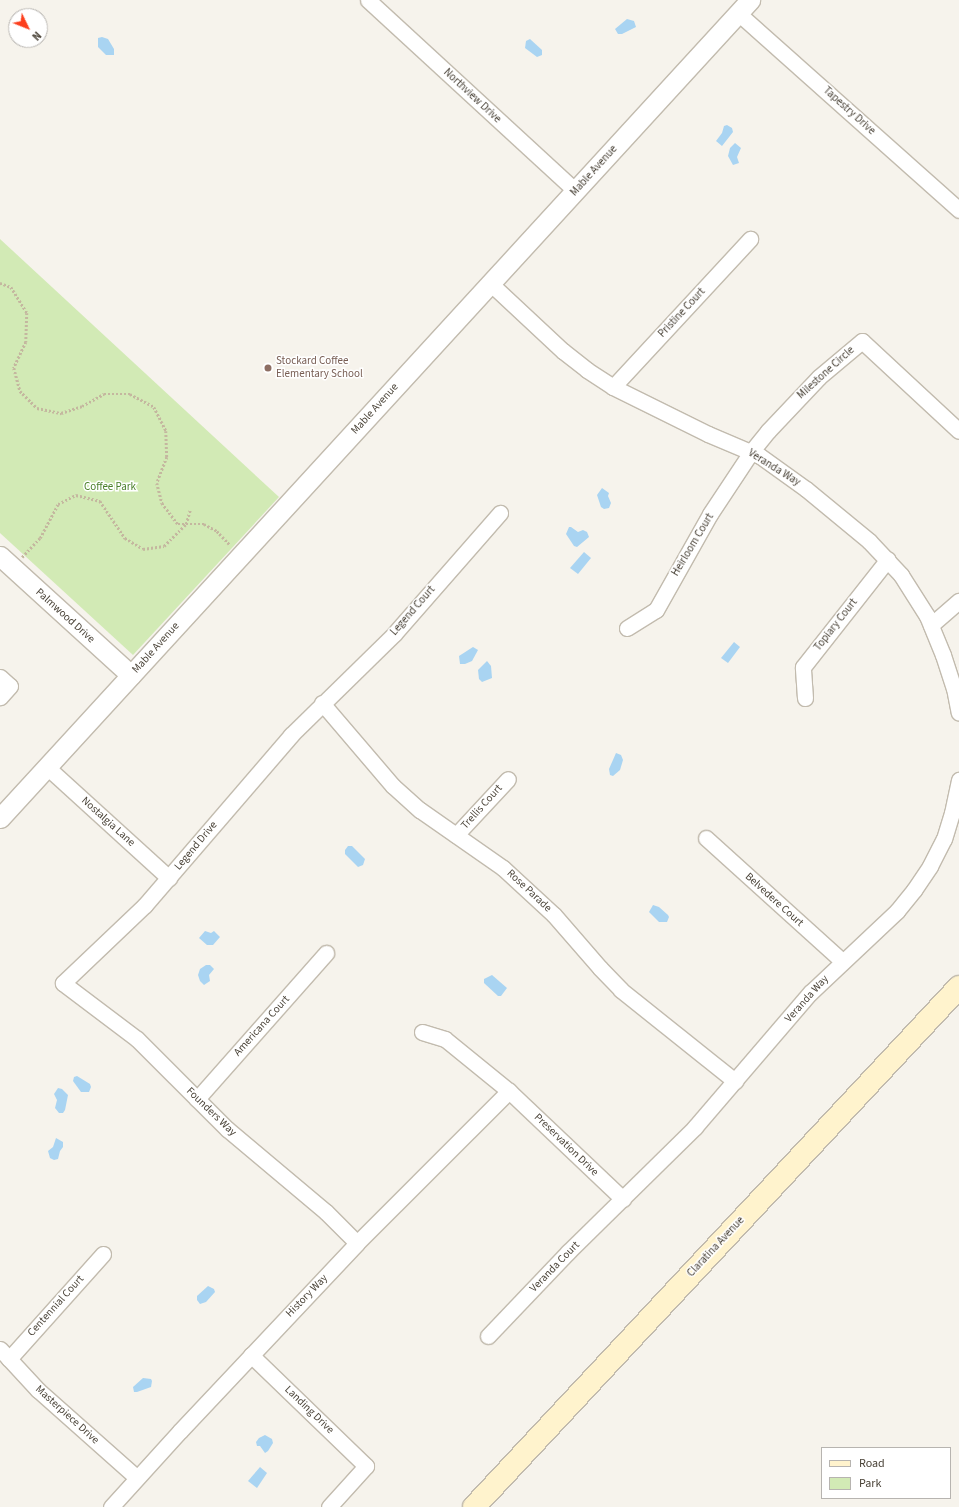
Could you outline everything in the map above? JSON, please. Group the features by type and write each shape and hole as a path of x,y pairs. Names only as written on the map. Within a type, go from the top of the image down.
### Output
{"main road":[{"name":"Claratina Avenue","path":"474,1507 959,987"}],"street":[{"name":"Northview Drive","path":"368,0 576,190"},
{"name":"Mable Avenue","path":"0,818 744,6"},
{"name":"Tapestry Drive","path":"744,6 959,210"},
{"name":"Pristine Court","path":"613,387 750,239"},
{"name":"Veranda Way","path":"490,283 563,351 613,387 708,434 752,452 801,485 838,513 888,559 901,574 931,625 954,688 959,713"},
{"name":"Milestone Circle","path":"752,452 794,402 819,376 862,341 959,431"},
{"name":"Heirloom Court","path":"627,628 656,610 691,546 752,452"},
{"name":"Legend Court","path":"322,704 394,634 500,513"},
{"name":"Topiary Court","path":"805,698 803,667 888,559"},
{"name":"Palmwood Drive","path":"6,562 131,675"},
{"path":"931,625 959,601"},
{"name":"Rose Parade","path":"322,704 393,786 420,810 503,868 529,890 554,915 600,968 622,990 735,1081"},
{"name":"Legend Drive","path":"63,983 140,910 169,878 261,768 322,704"},
{"name":"Nostalgia Lane","path":"47,766 169,878"},
{"name":"Trellis Court","path":"456,835 508,779"},
{"name":"Veranda Way","path":"623,1200 695,1127 810,993 897,911 914,890 930,866 944,839 952,813 959,780"},
{"name":"Belvedere Court","path":"706,838 842,962"},
{"name":"Americana Court","path":"196,1098 326,953"},
{"name":"Founders Way","path":"63,983 136,1039 227,1129 326,1212 357,1243"},
{"name":"Preservation Drive","path":"422,1032 445,1039 509,1091 623,1200"},
{"name":"History Way","path":"111,1507 357,1243 509,1091"},
{"name":"Veranda Court","path":"488,1336 623,1200"},
{"name":"Centennial Court","path":"4,1354 103,1254"},
{"name":"Masterpiece Drive","path":"4,1354 38,1390 137,1478"},
{"name":"Landing Drive","path":"251,1355 366,1466 329,1507"}],"path":[{"path":"0,283 11,287 27,313 26,342 14,368 20,391 37,408 61,413 82,406 104,394 130,394 154,407 166,430 167,457 157,483 162,503 178,524 204,524 216,531 240,556"},
{"path":"6,562 40,538 58,504 76,495 100,501 125,538 142,549 164,546 186,524 190,510"}],"green space":[{"name":"Coffee Park","path":"0,239 279,497 133,655 0,533"}],"water":[{"path":"627,19 634,21 636,27 622,34 618,34 615,29"},
{"path":"102,37 108,39 114,49 114,55 106,55 98,47 98,38"},
{"path":"530,39 542,50 542,55 537,57 525,48 526,41"},
{"path":"727,125 732,128 733,132 722,146 716,141 722,133 724,126"},
{"path":"735,143 741,148 737,157 739,163 733,165 728,156 730,148"},
{"path":"602,488 609,493 608,496 611,503 609,508 604,509 601,507 597,495"},
{"path":"569,527 578,532 583,530 587,532 589,537 577,547 574,546 566,534"},
{"path":"584,552 591,558 578,574 570,568"},
{"path":"734,642 740,647 728,663 721,658"},
{"path":"473,647 478,650 472,661 465,664 460,664 459,656"},
{"path":"487,661 491,666 492,678 482,682 479,679 478,670"},
{"path":"616,753 621,755 623,760 620,770 613,776 610,775 609,769"},
{"path":"348,846 352,846 365,859 363,865 358,867 345,854 345,850"},
{"path":"653,905 659,907 668,915 669,917 667,922 659,922 649,912"},
{"path":"205,931 211,933 214,931 220,937 213,945 207,945 199,938"},
{"path":"206,965 210,965 214,969 209,975 210,981 204,985 200,981 198,975 200,969"},
{"path":"492,975 507,988 501,996 498,996 484,983 484,979"},
{"path":"77,1076 90,1084 91,1087 89,1092 81,1092 73,1081 74,1077"},
{"path":"58,1088 62,1089 68,1095 63,1113 59,1113 55,1108 57,1100 54,1094"},
{"path":"56,1138 63,1142 63,1147 60,1151 58,1159 54,1160 50,1158 48,1151 53,1147"},
{"path":"208,1286 214,1289 215,1292 206,1302 200,1304 197,1300 197,1296"},
{"path":"143,1378 151,1379 151,1387 134,1392 133,1387"},
{"path":"265,1435 272,1439 273,1443 265,1453 260,1446 257,1446 256,1442 259,1438"},
{"path":"260,1467 267,1473 257,1488 248,1481"}],"place":[{"name":"Stockard Coffee Elementary School","path":"268,368"}]}
